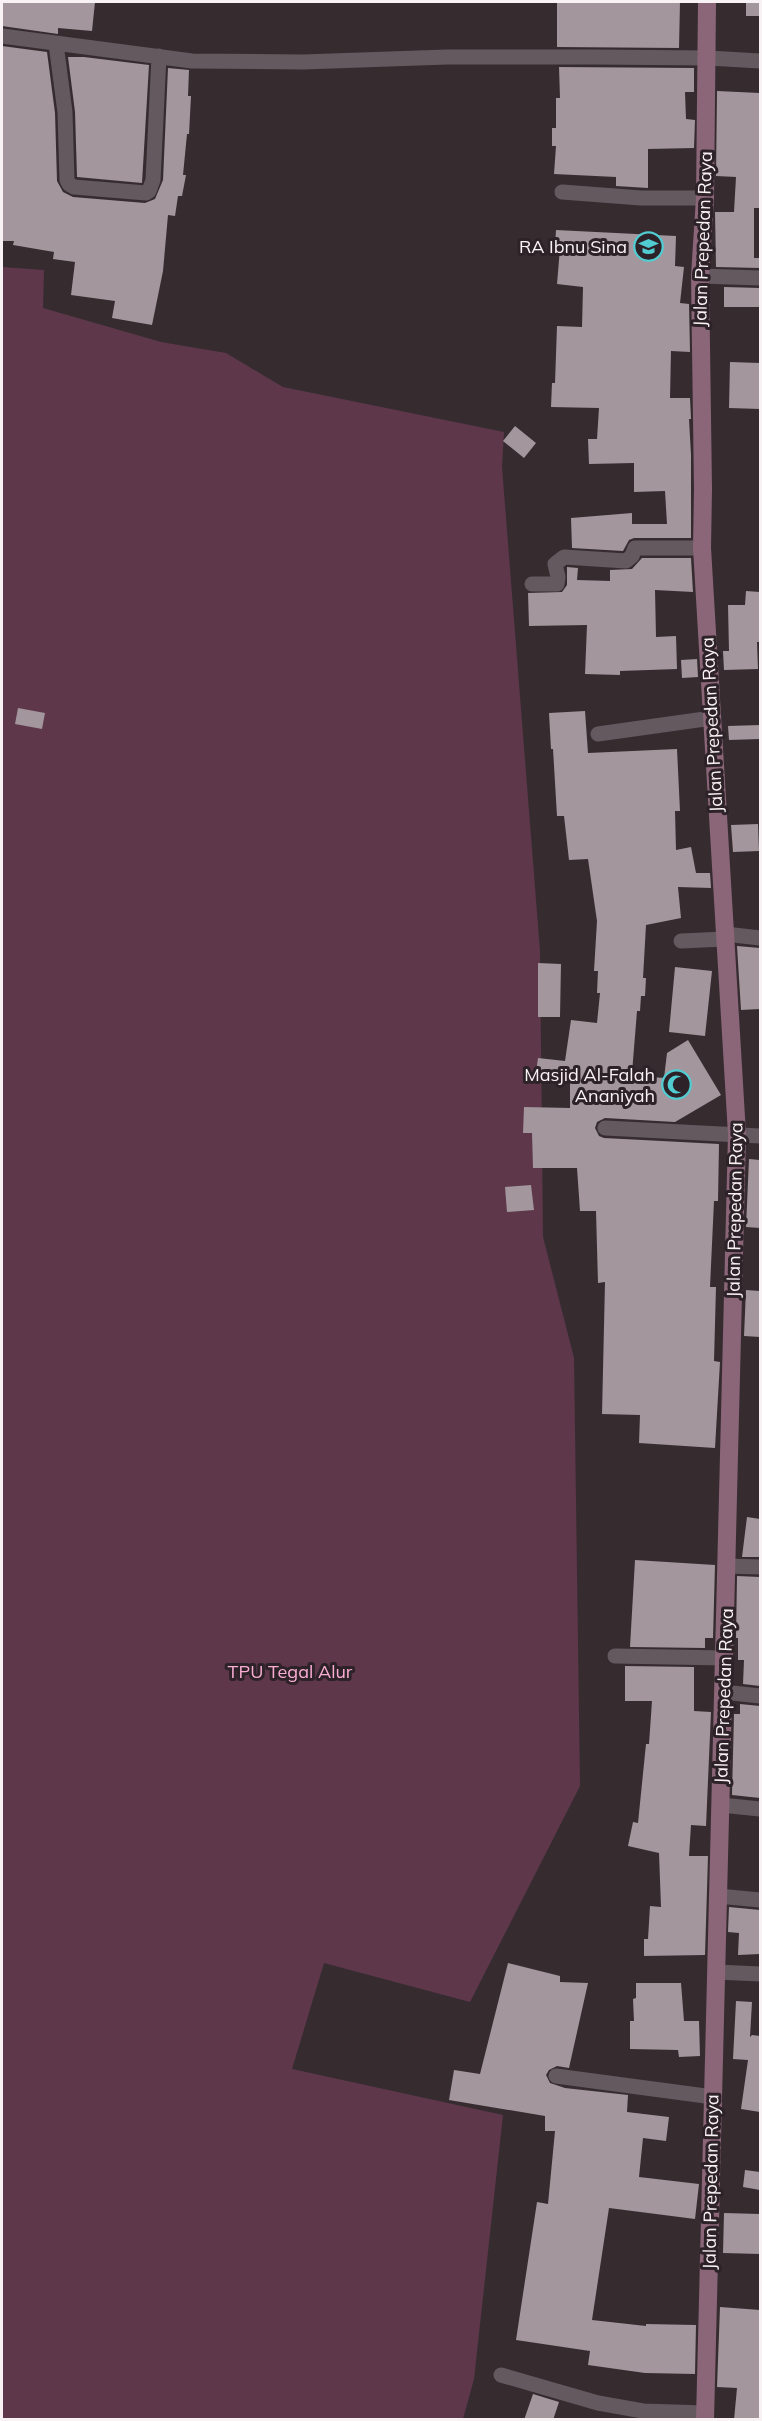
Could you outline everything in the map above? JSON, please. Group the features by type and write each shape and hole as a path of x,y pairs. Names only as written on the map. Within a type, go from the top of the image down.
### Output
{"street":[{"name":"Jalan Prepedan Raya","path":"705,2416 738,1134 702,548 700,276 705,198 707,2"},
{"path":"2,36 56,44 107,48 192,61 303,62 447,57 708,58 760,61"},
{"path":"56,44 65,112 67,180 74,188 148,191 153,180 159,56"},
{"path":"562,192 641,198 705,198"},
{"path":"700,276 760,278"},
{"path":"532,584 557,584 556,562 568,556 626,561 632,556 635,548 702,548"},
{"path":"598,734 712,718"},
{"path":"681,941 725,936 760,938"},
{"path":"605,1128 760,1136"},
{"path":"727,1566 760,1567"},
{"path":"615,1656 725,1658"},
{"path":"723,1692 760,1696"},
{"path":"720,1804 760,1809"},
{"path":"718,1896 760,1900"},
{"path":"716,1972 760,1974"},
{"path":"556,2076 713,2097"},
{"path":"501,2375 609,2405 643,2411 705,2416"}],"green space":[{"name":"TPU Tegal Alur","path":"2,267 44,270 43,308 161,342 226,353 283,387 504,432 502,467 540,951 543,1237 574,1358 580,1786 470,2002 324,1963 292,2069 503,2115 474,2379 463,2419 2,2419"}],"building":[{"path":"2,2 95,2 92,31 58,28 58,34 2,26"},
{"path":"557,2 680,2 679,48 557,47"},
{"path":"746,2 760,2 760,16 746,16"},
{"path":"2,46 47,52 55,113 57,181 63,192 73,197 145,203 155,199 163,180 168,68 189,70 188,96 191,96 189,134 187,134 183,175 186,175 182,196 178,196 175,216 168,215 163,271 152,325 112,318 115,301 71,295 75,262 53,259 54,252 13,245 14,241 2,241"},
{"path":"68,57 149,65 142,183 77,177 75,112"},
{"path":"559,67 694,68 694,92 685,92 686,119 695,120 694,148 648,149 648,188 616,186 616,177 554,174 556,146 552,146 552,128 556,128 556,98 560,98"},
{"path":"717,91 760,93 760,208 754,208 754,258 760,258 760,268 716,267 715,212 734,212 736,177 716,176"},
{"path":"556,230 676,236 675,266 684,267 680,303 689,304 690,352 671,351 670,398 690,398 691,538 634,538 629,540 623,551 572,548 571,518 632,513 632,524 667,524 665,491 634,492 634,463 589,464 588,439 597,439 599,408 551,407 552,383 555,383 557,326 582,327 583,287 557,284 560,248 555,247"},
{"path":"724,287 760,288 760,307 724,307"},
{"path":"730,362 760,363 760,409 729,408"},
{"path":"515,426 536,443 524,458 503,441"},
{"path":"642,558 691,558 693,592 655,590 656,637 676,636 677,669 620,671 620,675 585,674 587,625 529,626 528,593 562,592 567,585 567,567 578,568 577,580 610,581 610,570 632,569"},
{"path":"746,591 760,592 758,669 724,670 723,651 729,651 728,605 745,605"},
{"path":"697,659 698,677 682,678 681,660"},
{"path":"18,708 45,713 42,729 15,724"},
{"path":"585,711 588,753 677,749 680,811 675,811 676,850 691,847 696,873 710,873 711,888 678,887 681,918 646,925 643,978 646,978 645,996 641,996 640,1011 637,1011 632,1073 640,1069 639,1076 664,1078 667,1053 688,1040 721,1095 675,1122 605,1118 597,1122 595,1128 599,1136 604,1138 719,1144 718,1201 714,1201 710,1287 716,1287 714,1361 720,1362 715,1448 639,1443 640,1415 602,1414 605,1282 598,1283 596,1211 580,1211 577,1168 533,1168 532,1133 523,1133 524,1107 570,1108 570,1077 536,1073 538,1058 565,1061 571,1020 597,1023 600,993 597,993 598,971 594,971 597,921 588,859 569,860 564,816 557,816 549,713"},
{"path":"760,725 760,739 729,740 728,726"},
{"path":"758,824 759,851 733,852 731,825"},
{"path":"737,946 760,948 760,1009 741,1010"},
{"path":"538,963 561,964 560,1017 538,1017"},
{"path":"675,967 712,971 705,1036 669,1032"},
{"path":"749,1159 760,1160 760,1228 746,1227"},
{"path":"531,1185 534,1210 507,1212 505,1187"},
{"path":"746,1290 760,1291 760,1337 744,1336"},
{"path":"747,1517 760,1519 760,1557 742,1557"},
{"path":"635,1560 715,1565 713,1638 705,1638 705,1648 630,1647"},
{"path":"737,1576 760,1577 760,1686 743,1684 744,1660 738,1660 738,1638 736,1638"},
{"path":"625,1666 694,1667 694,1711 711,1712 706,1826 691,1825 689,1856 708,1856 705,1955 644,1956 644,1939 648,1939 650,1906 661,1907 659,1853 628,1846 633,1822 638,1823 646,1744 649,1744 652,1701 625,1701"},
{"path":"740,1704 760,1706 760,1798 732,1795 734,1714 740,1714"},
{"path":"729,1907 760,1910 760,1954 738,1955 739,1933 728,1932"},
{"path":"508,1963 560,1976 560,1982 588,1983 569,2068 557,2066 549,2070 546,2075 550,2083 565,2088 628,2095 627,2112 669,2117 666,2141 643,2138 639,2177 699,2184 695,2219 609,2208 592,2320 646,2326 646,2324 696,2325 695,2374 645,2373 588,2365 590,2351 516,2340 537,2202 548,2204 555,2131 545,2131 545,2116 449,2100 454,2070 480,2074"},
{"path":"636,1983 681,1983 684,2021 699,2021 700,2056 679,2057 678,2050 630,2049 630,2021 634,2021 633,1999 636,1998"},
{"path":"736,2001 752,2002 750,2037 760,2036 760,2112 741,2109 748,2060 733,2059"},
{"path":"745,2170 760,2172 760,2190 743,2187"},
{"path":"724,2213 760,2214 760,2254 723,2253"},
{"path":"720,2307 760,2310 760,2420 734,2420 737,2388 717,2387"},
{"path":"533,2394 559,2402 553,2420 524,2420"}],"place":[{"name":"RA Ibnu Sina","path":"648,247"},
{"name":"Masjid Al-Falah Ananiyah","path":"676,1085"}]}
